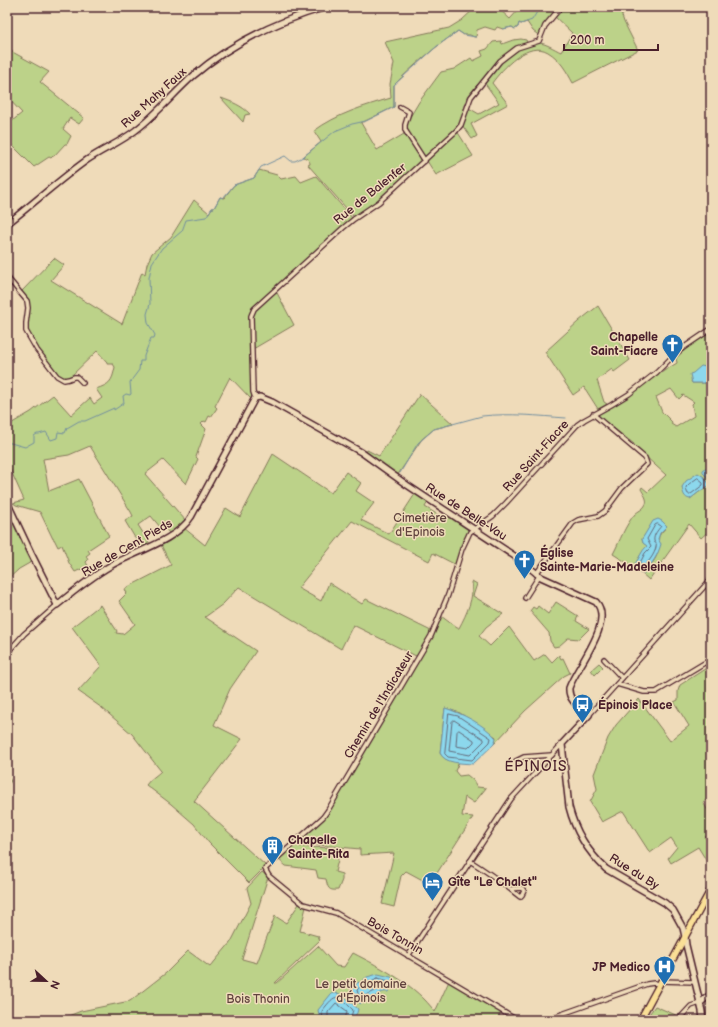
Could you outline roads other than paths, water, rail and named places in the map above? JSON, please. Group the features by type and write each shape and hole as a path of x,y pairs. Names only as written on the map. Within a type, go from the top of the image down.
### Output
{"main road":[{"path":"640,1020 711,889"}],"street":[{"name":"Rue Mahy Faux","path":"7,224 85,161 138,129 194,76 221,55 249,38 273,26 299,15 326,7"},
{"name":"Rue de Balenfer","path":"255,398 253,392 251,316 253,311 343,228 379,202 459,129 466,106 471,97 500,61 517,48 539,41 545,26 561,7"},
{"path":"400,106 408,112 405,130 425,161"},
{"path":"7,277 27,301 28,308 26,331 37,350 57,376 64,380 77,377 83,383"},
{"name":"Rue Saint-Fiacre","path":"474,530 493,516 506,503 574,428 593,414 611,406 628,394 657,372 677,352 711,329"},
{"name":"Rue de Belle-Vau","path":"255,398 260,397 272,402 361,452 407,485 519,559 538,575 593,601 599,607 601,616 600,629 570,684 569,691 572,700 589,715"},
{"name":"Rue de Cent Pieds","path":"7,653 24,634 85,583 106,569 168,537 187,523 255,398"},
{"path":"525,598 538,575 573,523 578,520 598,516 605,511 622,488 647,464 645,458 593,414"},
{"path":"7,502 30,553 58,605"},
{"name":"Chemin de l'Indicateur","path":"265,869 323,817 328,810 431,636 450,587 462,549 470,532 474,530"},
{"path":"408,956 511,799 589,715 711,579"},
{"path":"617,684 639,691 654,692 711,658"},
{"path":"604,659 622,678"},
{"name":"Rue du By","path":"562,744 569,807 571,816 584,843 606,869 673,910 678,918 685,937 703,1020"},
{"path":"516,761 529,756 552,755"},
{"path":"470,861 497,878 510,889"},
{"name":"Bois Tonnin","path":"265,869 269,876 303,904 336,913 517,1020"},
{"path":"545,1020 647,984 660,982 695,982"},
{"path":"678,1020 691,1006 700,1003 711,994"}],"water":[{"path":"701,366 711,368 711,379 705,383 692,383 690,374"},
{"path":"711,464 711,480 703,473 703,470"},
{"path":"698,473 704,477 710,485 690,499 686,498 682,487 686,481"},
{"path":"658,519 667,526 660,533 658,539 661,544 656,556 647,570 642,573 636,569 634,565 647,546 643,543 642,539 653,521"},
{"path":"445,708 472,720 496,738 494,744 473,764 450,761 442,757 440,753"},
{"path":"378,974 391,977 395,980 388,992 381,993 365,1000 360,1004 354,997 355,993 351,993 352,989 358,982 360,983 367,977"},
{"path":"336,993 343,995 358,1009 357,1013 352,1020 320,1020 318,1010 331,994"}],"waterway":[{"path":"503,29 512,27 515,29 518,27 519,23 521,24 532,20 540,7"},
{"path":"7,442 25,447 34,442 34,436 46,432 51,440 57,438 58,432 65,433 67,428 79,421 85,421 114,408 114,410 124,403 123,396 126,394 131,394 130,382 139,370 140,361 144,361 144,356 151,338 154,338 155,335 148,323 147,314 150,304 149,278 152,263 162,248 182,231 186,220 206,217 212,208 214,208 220,197 223,198 234,185 254,178 261,167 285,156 291,161 295,161 303,157 335,131 352,124 366,121 394,107 394,85 436,47 458,31 464,35 476,37"},
{"path":"400,473 418,443 434,429 482,416 492,415 566,418"}],"place":[{"name":"Chapelle Saint-Fiacre","path":"673,364"},
{"name":"Église Sainte-Marie-Madeleine","path":"524,580"},
{"name":"Épinois Place","path":"582,724"},
{"name":"Chapelle Sainte-Rita","path":"273,866"},
{"name":"Gîte \"Le Chalet\"","path":"433,902"},
{"name":"JP Medico","path":"665,986"}],"district":[{"name":"ÉPINOIS","path":"536,766"}],"park label":[{"name":"Cimetière d'Epinois","path":"420,525"},
{"name":"Le petit domaine d'Épinois","path":"361,991"},
{"name":"Bois Thonin","path":"258,999"}]}
